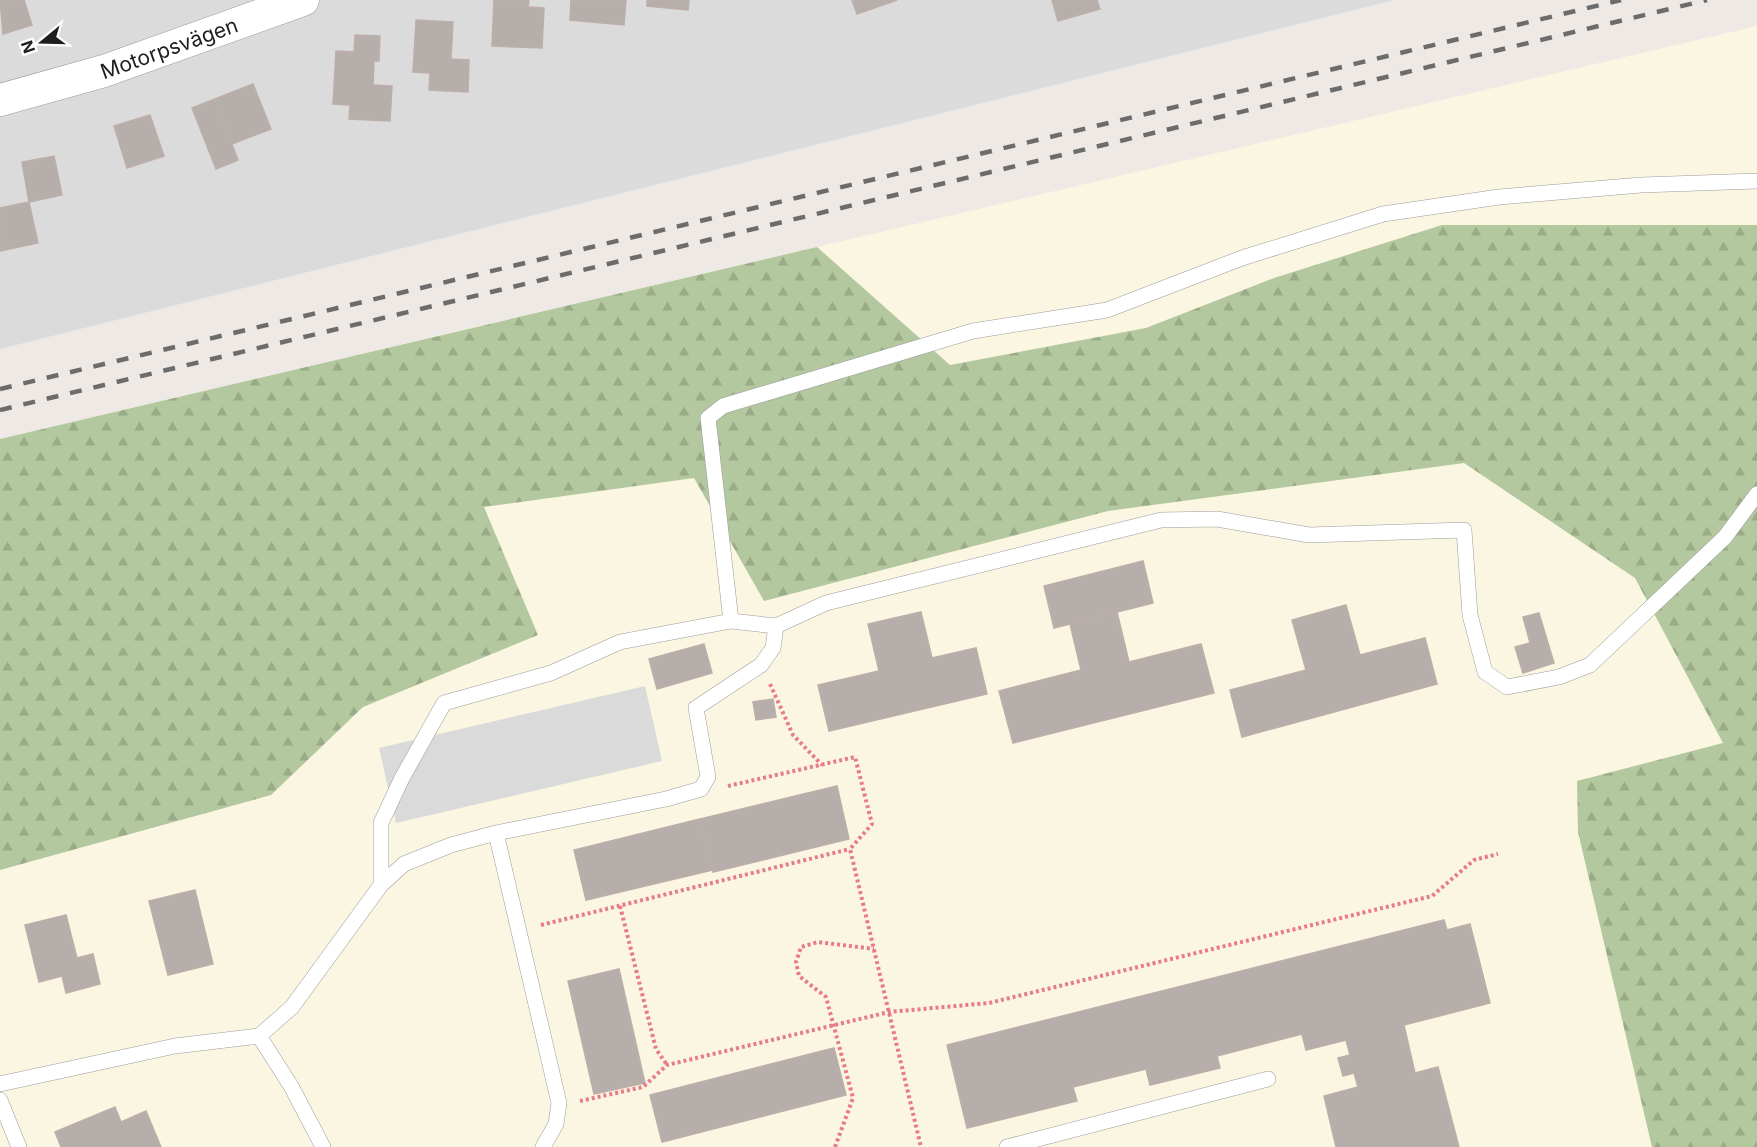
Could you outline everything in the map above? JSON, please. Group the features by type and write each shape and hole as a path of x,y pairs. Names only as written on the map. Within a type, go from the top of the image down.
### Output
{"street":[{"name":"Motorpsvägen","path":"0,100 104,70 286,3"}],"lane":[{"path":"731,621 708,418 723,406 973,331 1107,310 1242,258 1383,213 1641,184 1757,181"},
{"path":"381,885 381,823 402,778 444,703 551,674 620,642 731,621 776,627 826,603 1161,520 1217,519 1309,535 1464,530 1470,615 1485,672 1507,687 1559,677 1590,665 1725,537 1757,494"},
{"path":"0,1084 175,1046 259,1036 292,1007 381,885 404,864 451,845 496,833 666,799 701,789 708,777 696,708 761,664 773,648 776,627"},
{"path":"496,833 559,1105 556,1124 543,1147"},
{"path":"259,1036 291,1086 323,1147"},
{"path":"1007,1147 1268,1078"},
{"path":"0,1100 19,1147"}],"path":[{"path":"761,664 793,735 822,765"},
{"path":"520,931 850,849 872,824 855,757 744,784 701,789"},
{"path":"850,849 921,1147"},
{"path":"559,1105 643,1086 667,1065 889,1012 989,1003 1432,896 1474,860 1498,854"},
{"path":"620,906 656,1049 667,1065"},
{"path":"835,1147 853,1098 826,997 800,976 796,962 801,947 818,942 874,949"}],"shaded area":[{"path":"0,0 1394,0 0,349"},
{"path":"1757,26 1757,1147 0,1147 0,439"},
{"path":"645,686 662,761 396,823 379,748"}],"green space":[{"path":"1442,225 1757,225 1757,1147 1652,1147 1578,832 1577,781 1723,743 1635,578 1464,463 1108,511 764,601 694,478 484,507 538,635 363,707 271,795 0,870 0,439 817,247 950,365 1146,328 1274,278"}],"building":[{"path":"0,0 24,0 32,25 3,34"},
{"path":"494,0 529,0 528,7 544,8 542,48 492,46"},
{"path":"571,0 626,0 624,25 570,20"},
{"path":"647,0 689,0 688,10 647,6"},
{"path":"852,0 897,0 857,14"},
{"path":"1052,0 1097,0 1100,9 1058,21"},
{"path":"416,20 453,22 451,59 469,60 468,92 429,90 430,73 413,72"},
{"path":"355,35 380,36 379,61 374,61 373,85 392,86 390,121 349,119 350,105 333,104 336,51 354,52"},
{"path":"253,84 271,129 232,144 215,99"},
{"path":"215,99 238,160 216,169 192,108"},
{"path":"150,115 164,156 127,168 114,126"},
{"path":"54,156 62,195 29,202 22,162"},
{"path":"29,202 38,243 0,251 0,208"},
{"path":"1143,561 1153,603 1054,628 1044,586"},
{"path":"1346,605 1360,655 1425,638 1437,684 1242,737 1230,690 1306,670 1292,620"},
{"path":"921,612 932,658 976,648 987,694 829,731 818,685 879,671 868,624"},
{"path":"1117,612 1129,662 1201,644 1214,693 1013,743 999,691 1081,670 1070,624"},
{"path":"1539,613 1554,663 1523,673 1515,647 1530,643 1523,617"},
{"path":"704,644 712,673 657,689 649,659"},
{"path":"773,699 776,717 756,720 753,702"},
{"path":"837,786 849,839 713,872 700,819"},
{"path":"700,819 713,870 586,900 574,850"},
{"path":"195,890 213,964 168,975 149,901"},
{"path":"66,915 77,958 93,954 100,984 66,993 62,976 39,982 25,925"},
{"path":"1444,920 1447,930 1470,924 1490,1003 1404,1025 1415,1073 1438,1067 1459,1147 1336,1147 1324,1096 1358,1087 1354,1073 1343,1076 1338,1058 1350,1055 1346,1040 1306,1050 1302,1034 1217,1056 1220,1068 1150,1085 1146,1069 1073,1087 1077,1101 967,1128 947,1045"},
{"path":"619,969 645,1083 594,1094 568,981"},
{"path":"834,1048 846,1095 662,1142 650,1095"},
{"path":"115,1107 121,1122 146,1111 161,1147 61,1147 55,1132"}],"railway":[{"path":"0,389 1621,0"},
{"path":"0,410 1707,0"}]}
